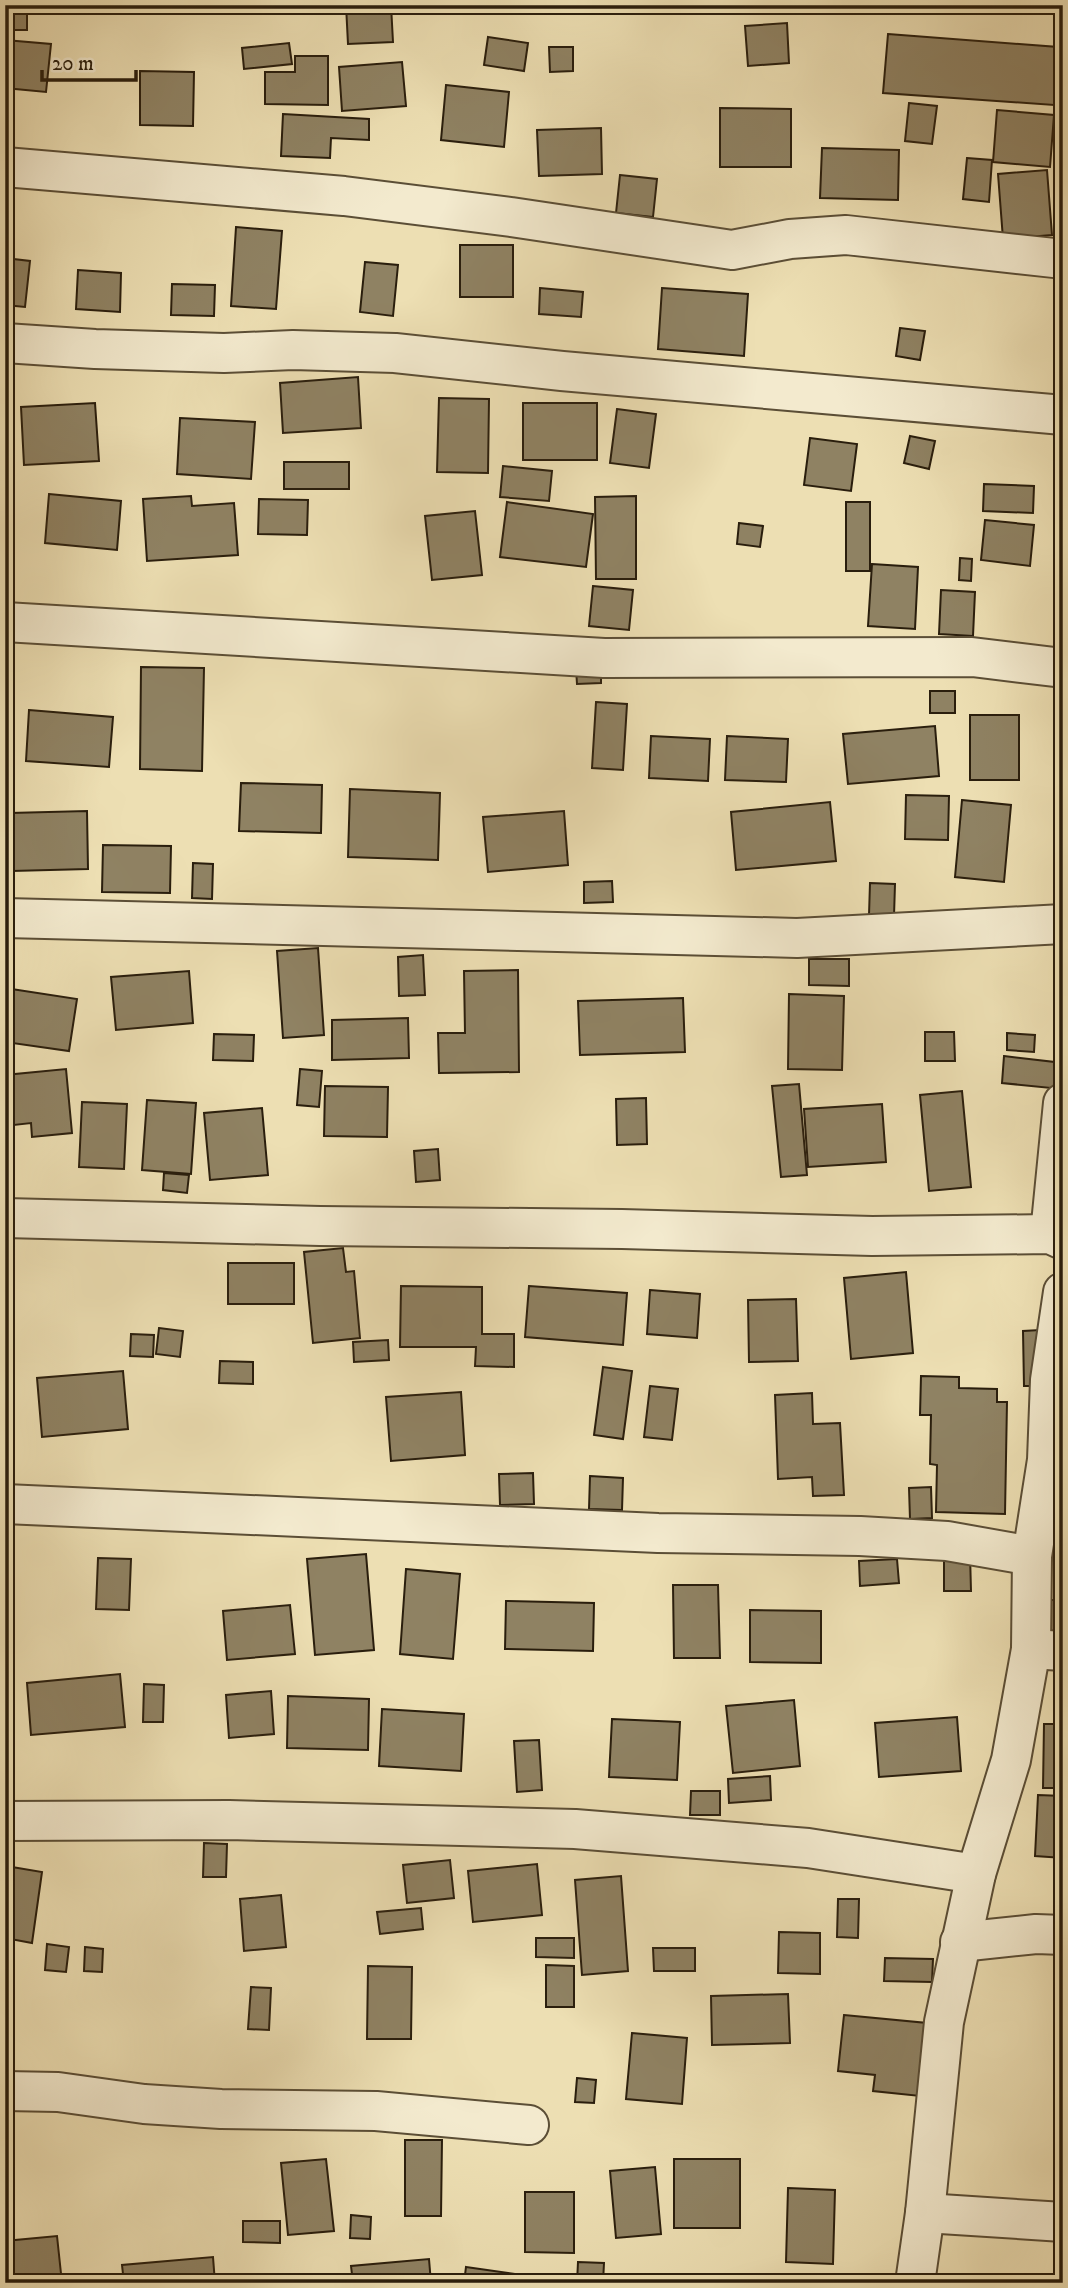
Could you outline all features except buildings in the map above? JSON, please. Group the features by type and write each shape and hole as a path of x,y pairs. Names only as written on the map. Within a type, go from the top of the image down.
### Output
{"street":[{"path":"5,167 344,195 732,250 790,239 845,235 1063,259"},
{"path":"5,342 95,349 198,352 293,350 395,354 1063,415"},
{"path":"5,622 604,658 972,657 1063,668"},
{"path":"5,918 797,938 1063,924"},
{"path":"5,1219 872,1236 1056,1237 1063,1103"},
{"path":"915,2283 925,2214 944,2022 960,1942 976,1874 1047,1650 1032,1556 1047,1460 1063,1292"},
{"path":"5,1504 658,1533 860,1536 947,1541 1032,1556"},
{"path":"5,1821 229,1820 576,1829 808,1848 976,1874"},
{"path":"960,1942 1036,1934 1063,1935"},
{"path":"5,2091 58,2092 144,2104 221,2109 376,2111 529,2125"},
{"path":"925,2214 1063,2222"}]}
